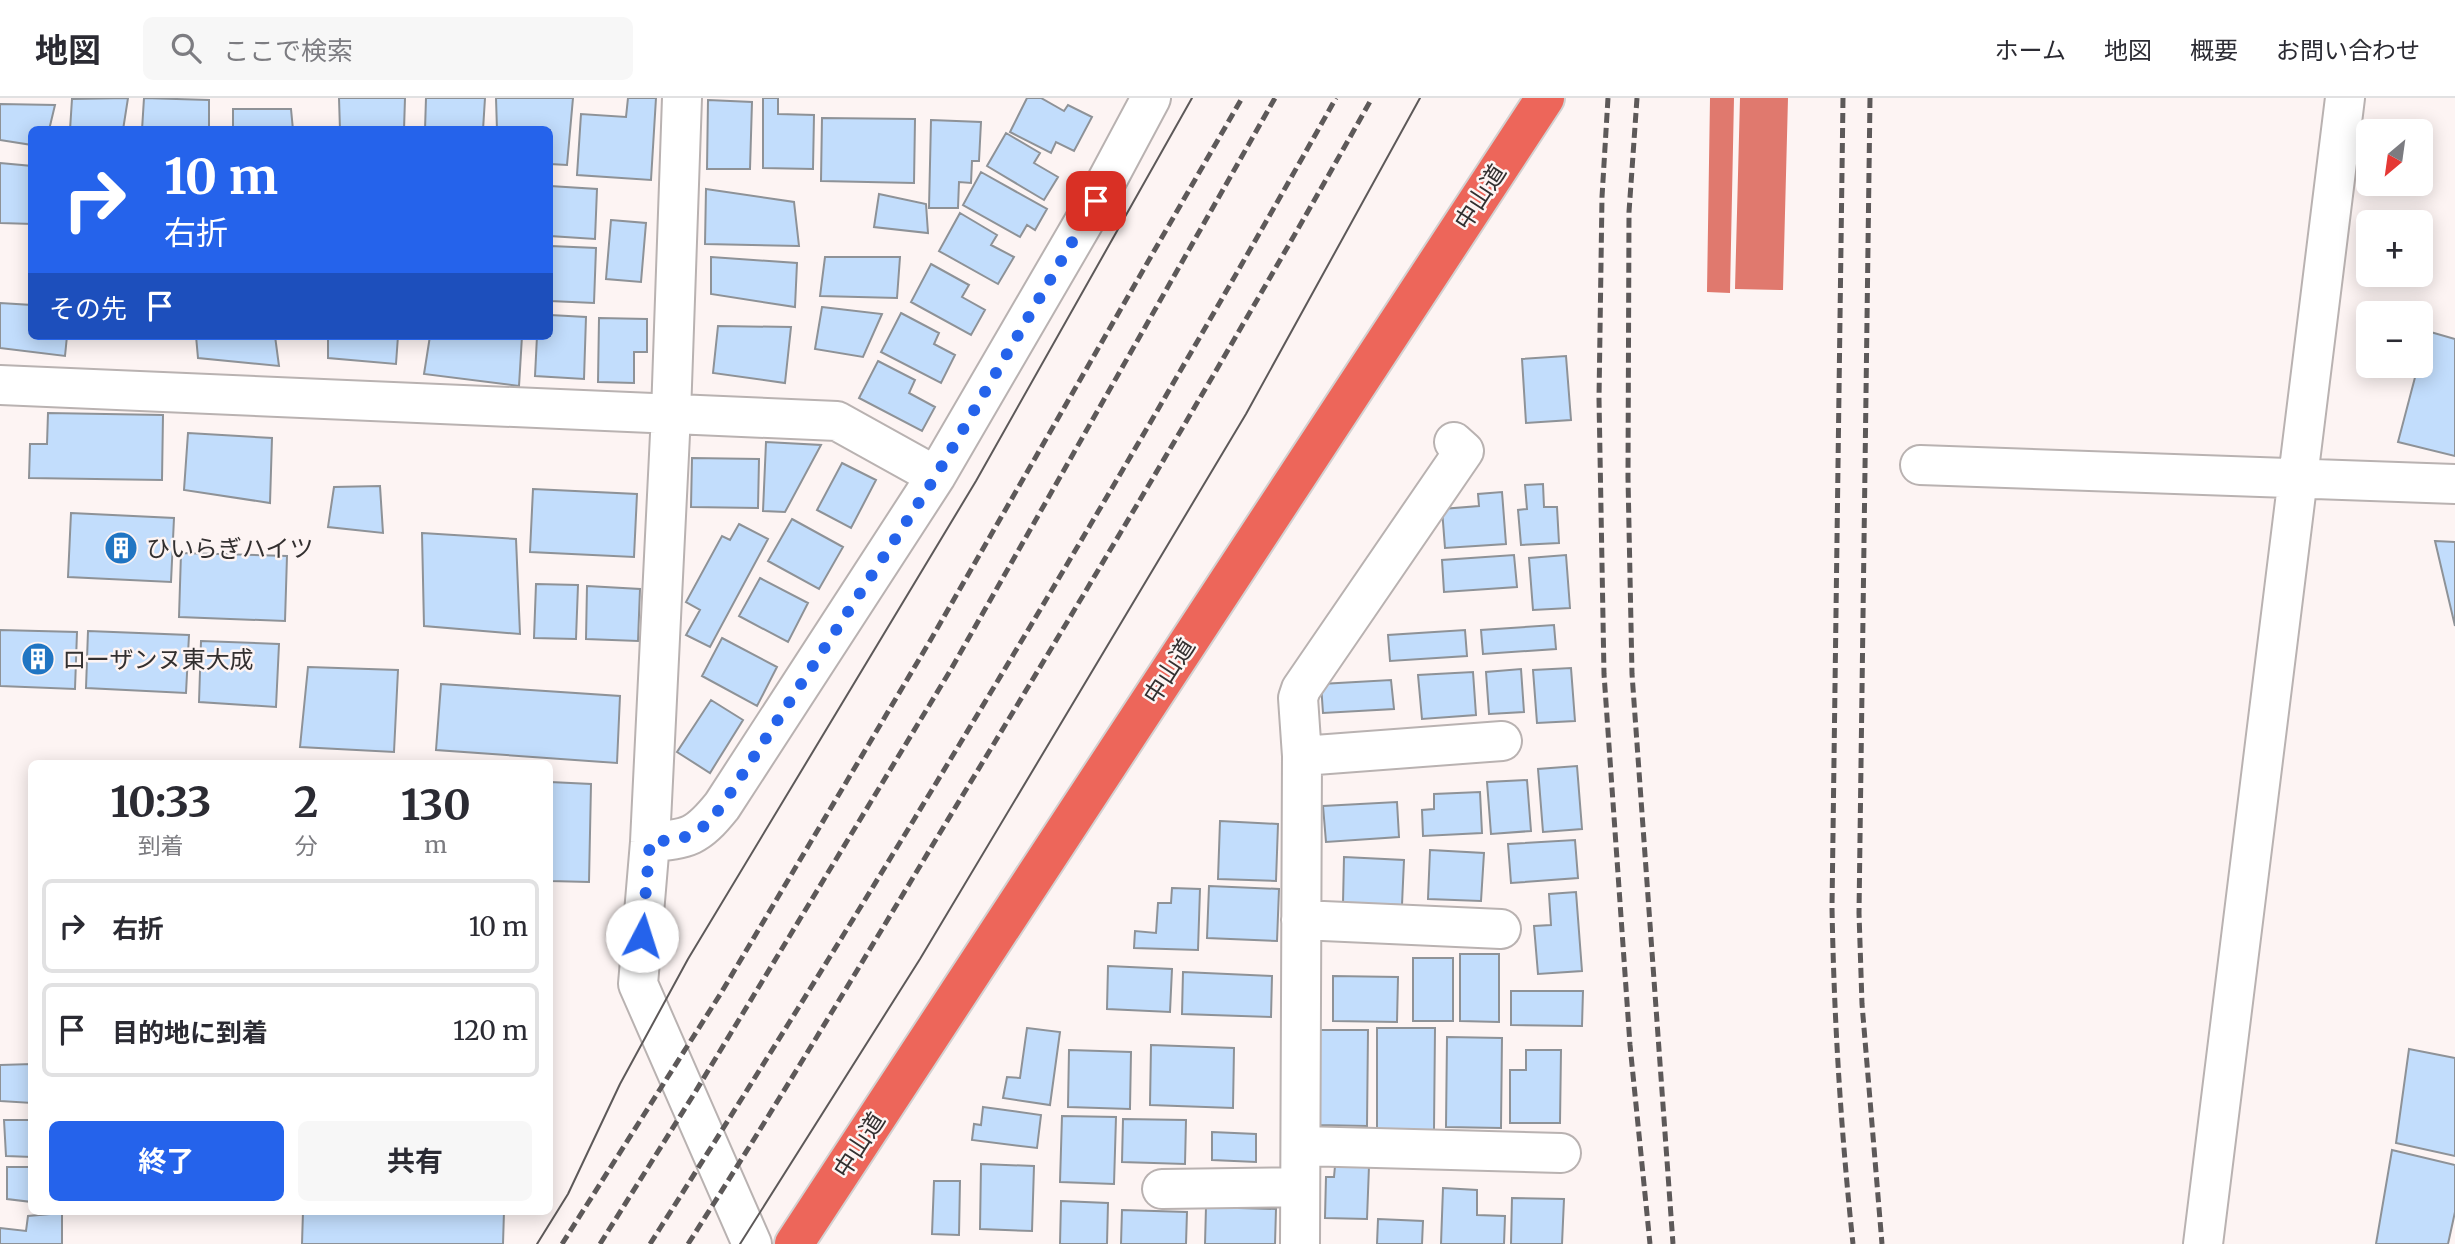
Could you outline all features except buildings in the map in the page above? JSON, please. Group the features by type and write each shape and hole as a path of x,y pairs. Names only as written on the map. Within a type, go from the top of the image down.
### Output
{"highway":[{"name":"中山道","path":"794,1244 1545,98"}],"street":[{"path":"682,98 671,414 650,842 638,984 751,1244"},
{"path":"650,842 681,839 695,834 722,806 936,476 1096,201 1151,98"},
{"path":"2203,1244 2345,98"},
{"path":"0,385 837,421 936,476"},
{"path":"1300,1244 1302,756 1298,698 1301,689 1464,451 1454,442"},
{"path":"1920,465 2455,484"},
{"path":"1302,756 1502,741"},
{"path":"1301,920 1501,929"},
{"path":"1301,1146 1561,1153"},
{"path":"1162,1189 1300,1187"}],"shaded area":[{"path":"1710,98 1734,98 1730,293 1707,292"},
{"path":"1740,98 1788,98 1783,290 1735,289"}],"tram line":[{"path":"537,1244 568,1194 620,1084 688,959 976,481 1192,98"},
{"path":"740,1244 920,959 1246,414 1420,98"}],"railway":[{"path":"562,1244 721,993 930,641 1242,98"},
{"path":"600,1244 950,671 1275,98"},
{"path":"650,1244 1001,676 1336,98"},
{"path":"688,1244 826,1022 1118,537 1372,98"},
{"path":"1608,98 1602,197 1599,399 1604,674 1630,1045 1650,1244"},
{"path":"1637,98 1629,212 1628,478 1632,674 1673,1244"},
{"path":"1843,98 1832,907 1839,1076 1853,1244"},
{"path":"1870,98 1859,913 1862,1004 1882,1244"}],"place":[{"name":"ひいらぎハイツ","path":"121,548"},
{"name":"ローザンヌ東大成","path":"38,659"}],"route":[{"path":"642,936 650,842 681,839 695,834 722,806 936,476 1096,201"}]}
